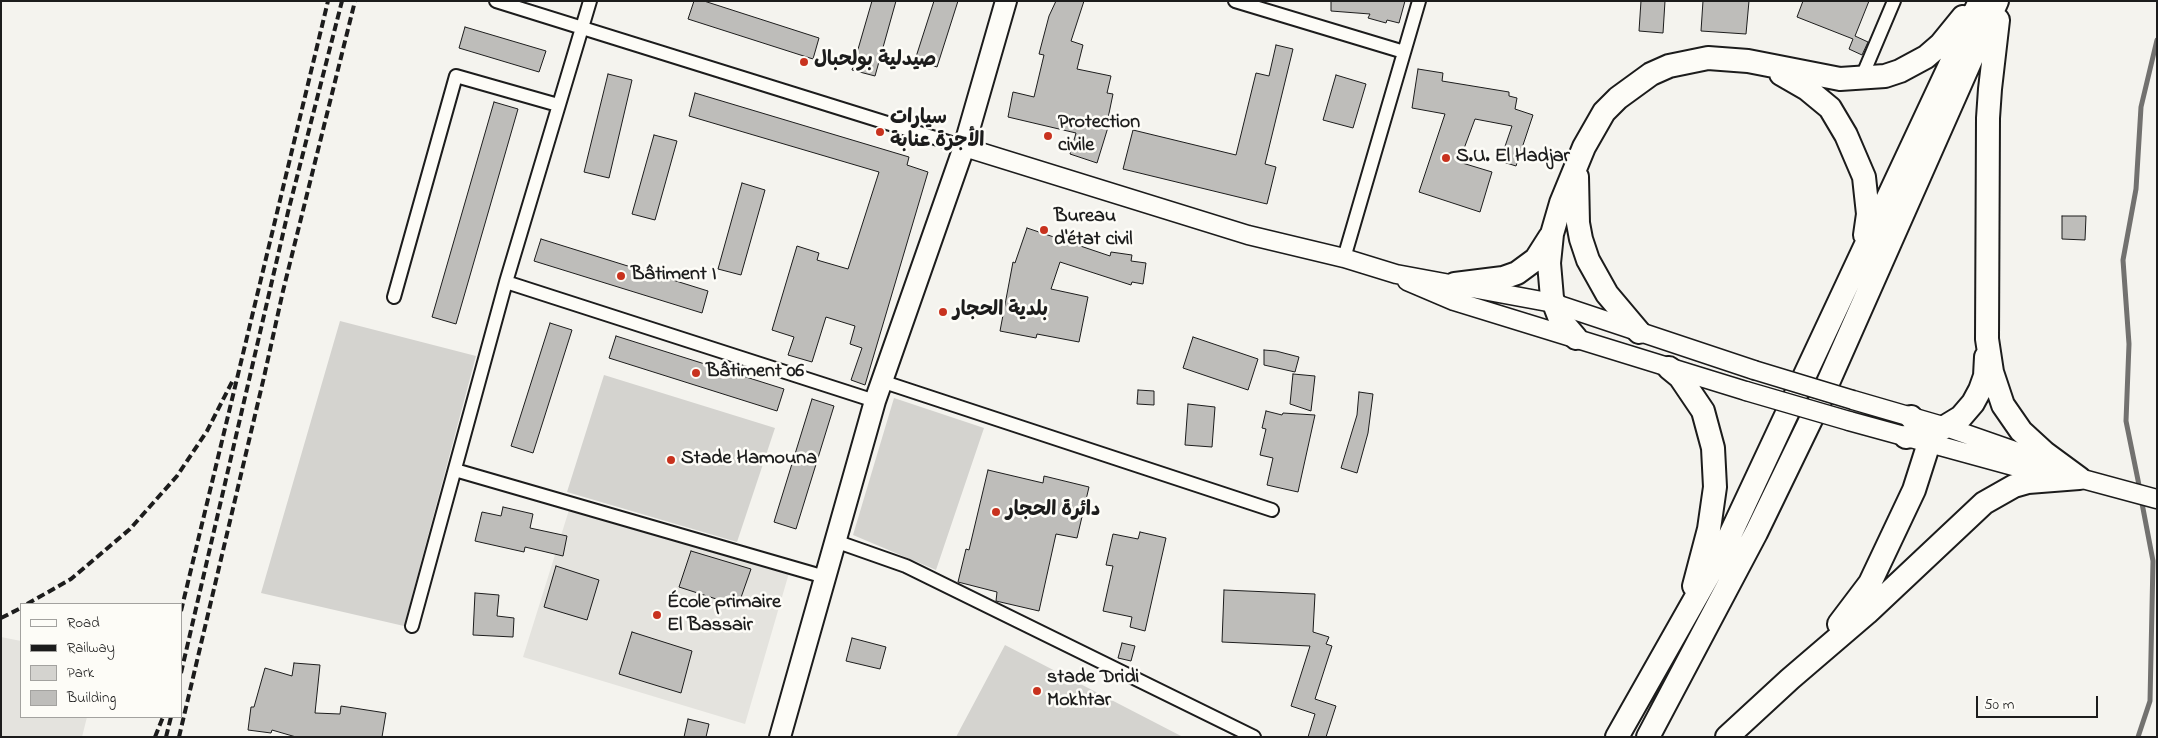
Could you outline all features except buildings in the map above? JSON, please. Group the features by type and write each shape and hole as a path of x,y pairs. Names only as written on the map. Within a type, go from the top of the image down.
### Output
{"highway":[{"path":"1576,338 1560,319 1553,303 1549,262 1552,234 1561,203 1593,129 1604,112 1618,98 1651,74 1682,63 1708,58 1748,61 1840,79 1885,76 1900,71 1926,57 1941,44 1978,1"},
{"path":"1617,737 1724,548 1863,253 1978,1"},
{"path":"1648,737 1756,533 1819,403 1997,1"},
{"path":"1790,678 1840,622 1870,583 1914,490 1923,432 1961,417 1973,403 1985,376 1990,89 1995,32 2002,1"},
{"path":"1768,66 1807,89 1830,108 1846,135 1864,177 1868,214 1863,253"},
{"path":"1577,166 1578,223 1588,260 1606,294 1639,332"},
{"path":"1455,284 1503,278 1517,273 1536,258 1552,234"},
{"path":"1987,339 1992,372 2003,405 2011,419 2032,442 2085,479"},
{"path":"1669,368 1680,377 1702,411 1713,448 1715,487 1708,529 1687,615"},
{"path":"1728,737 1790,678 1867,613 1984,503 2014,486 2028,482 2085,479"}],"main road":[{"path":"780,737 881,381 964,147 1006,1"},
{"path":"964,147 1248,235 1344,258 1396,274 1553,303 1754,370 1853,400 1923,432 2017,467 2085,479 2157,499"},
{"path":"1396,274 1424,289 1454,301 1746,391 1849,421 1923,432 2037,457 2085,479"}],"street":[{"path":"496,1 964,147"},
{"path":"412,626 506,282 590,1"},
{"path":"1235,1 1404,52"},
{"path":"1344,258 1419,1"},
{"path":"1861,79 1894,1"},
{"path":"394,297 456,76 558,105"},
{"path":"506,282 875,401"},
{"path":"881,381 1272,510"},
{"path":"455,470 825,577"},
{"path":"835,541 906,566 1254,737"}],"shaded area":[{"name":"École primaire El Bassair","path":"569,510 789,573 745,724 523,657"},
{"path":"1,637 20,641 20,718 87,718 82,737 1,737"}],"green space":[{"path":"340,321 476,356 404,626 261,593"},
{"name":"Stade Hamouna","path":"604,375 775,428 737,542 567,492"},
{"path":"894,398 984,428 936,570 853,535"},
{"name":"stade Dridi Mokhtar","path":"1005,645 1183,737 956,737"}],"waterway":[{"path":"2140,490 2126,421 2129,344 2123,260 2136,189 2141,107 2157,40"},
{"path":"2138,737 2150,701 2153,561 2141,498"}],"railway":[{"path":"182,607 328,1"},
{"path":"182,669 288,212 342,1"},
{"path":"179,737 283,291 355,1"},
{"path":"29,603 71,579 130,529 177,476 207,431 233,380"},
{"path":"1,618 20,608"},
{"path":"155,737 163,718"},
{"path":"166,737 171,718"}],"place":[{"name":"صيدلية بولحبال","path":"804,62"},
{"name":"سيارات الأجرة عنابة","path":"880,132"},
{"name":"Protection civile","path":"1048,136"},
{"name":"S.U. El Hadjar","path":"1446,158"},
{"name":"Bureau d'état civil","path":"1044,230"},
{"name":"Bâtiment I","path":"621,276"},
{"name":"بلدية الحجار","path":"943,312"},
{"name":"Bâtiment 06","path":"696,373"},
{"name":"Stade Hamouna","path":"671,460"},
{"name":"دائرة الحجار","path":"996,512"},
{"name":"École primaire El Bassair","path":"657,615"},
{"name":"stade Dridi Mokhtar","path":"1037,691"}]}
